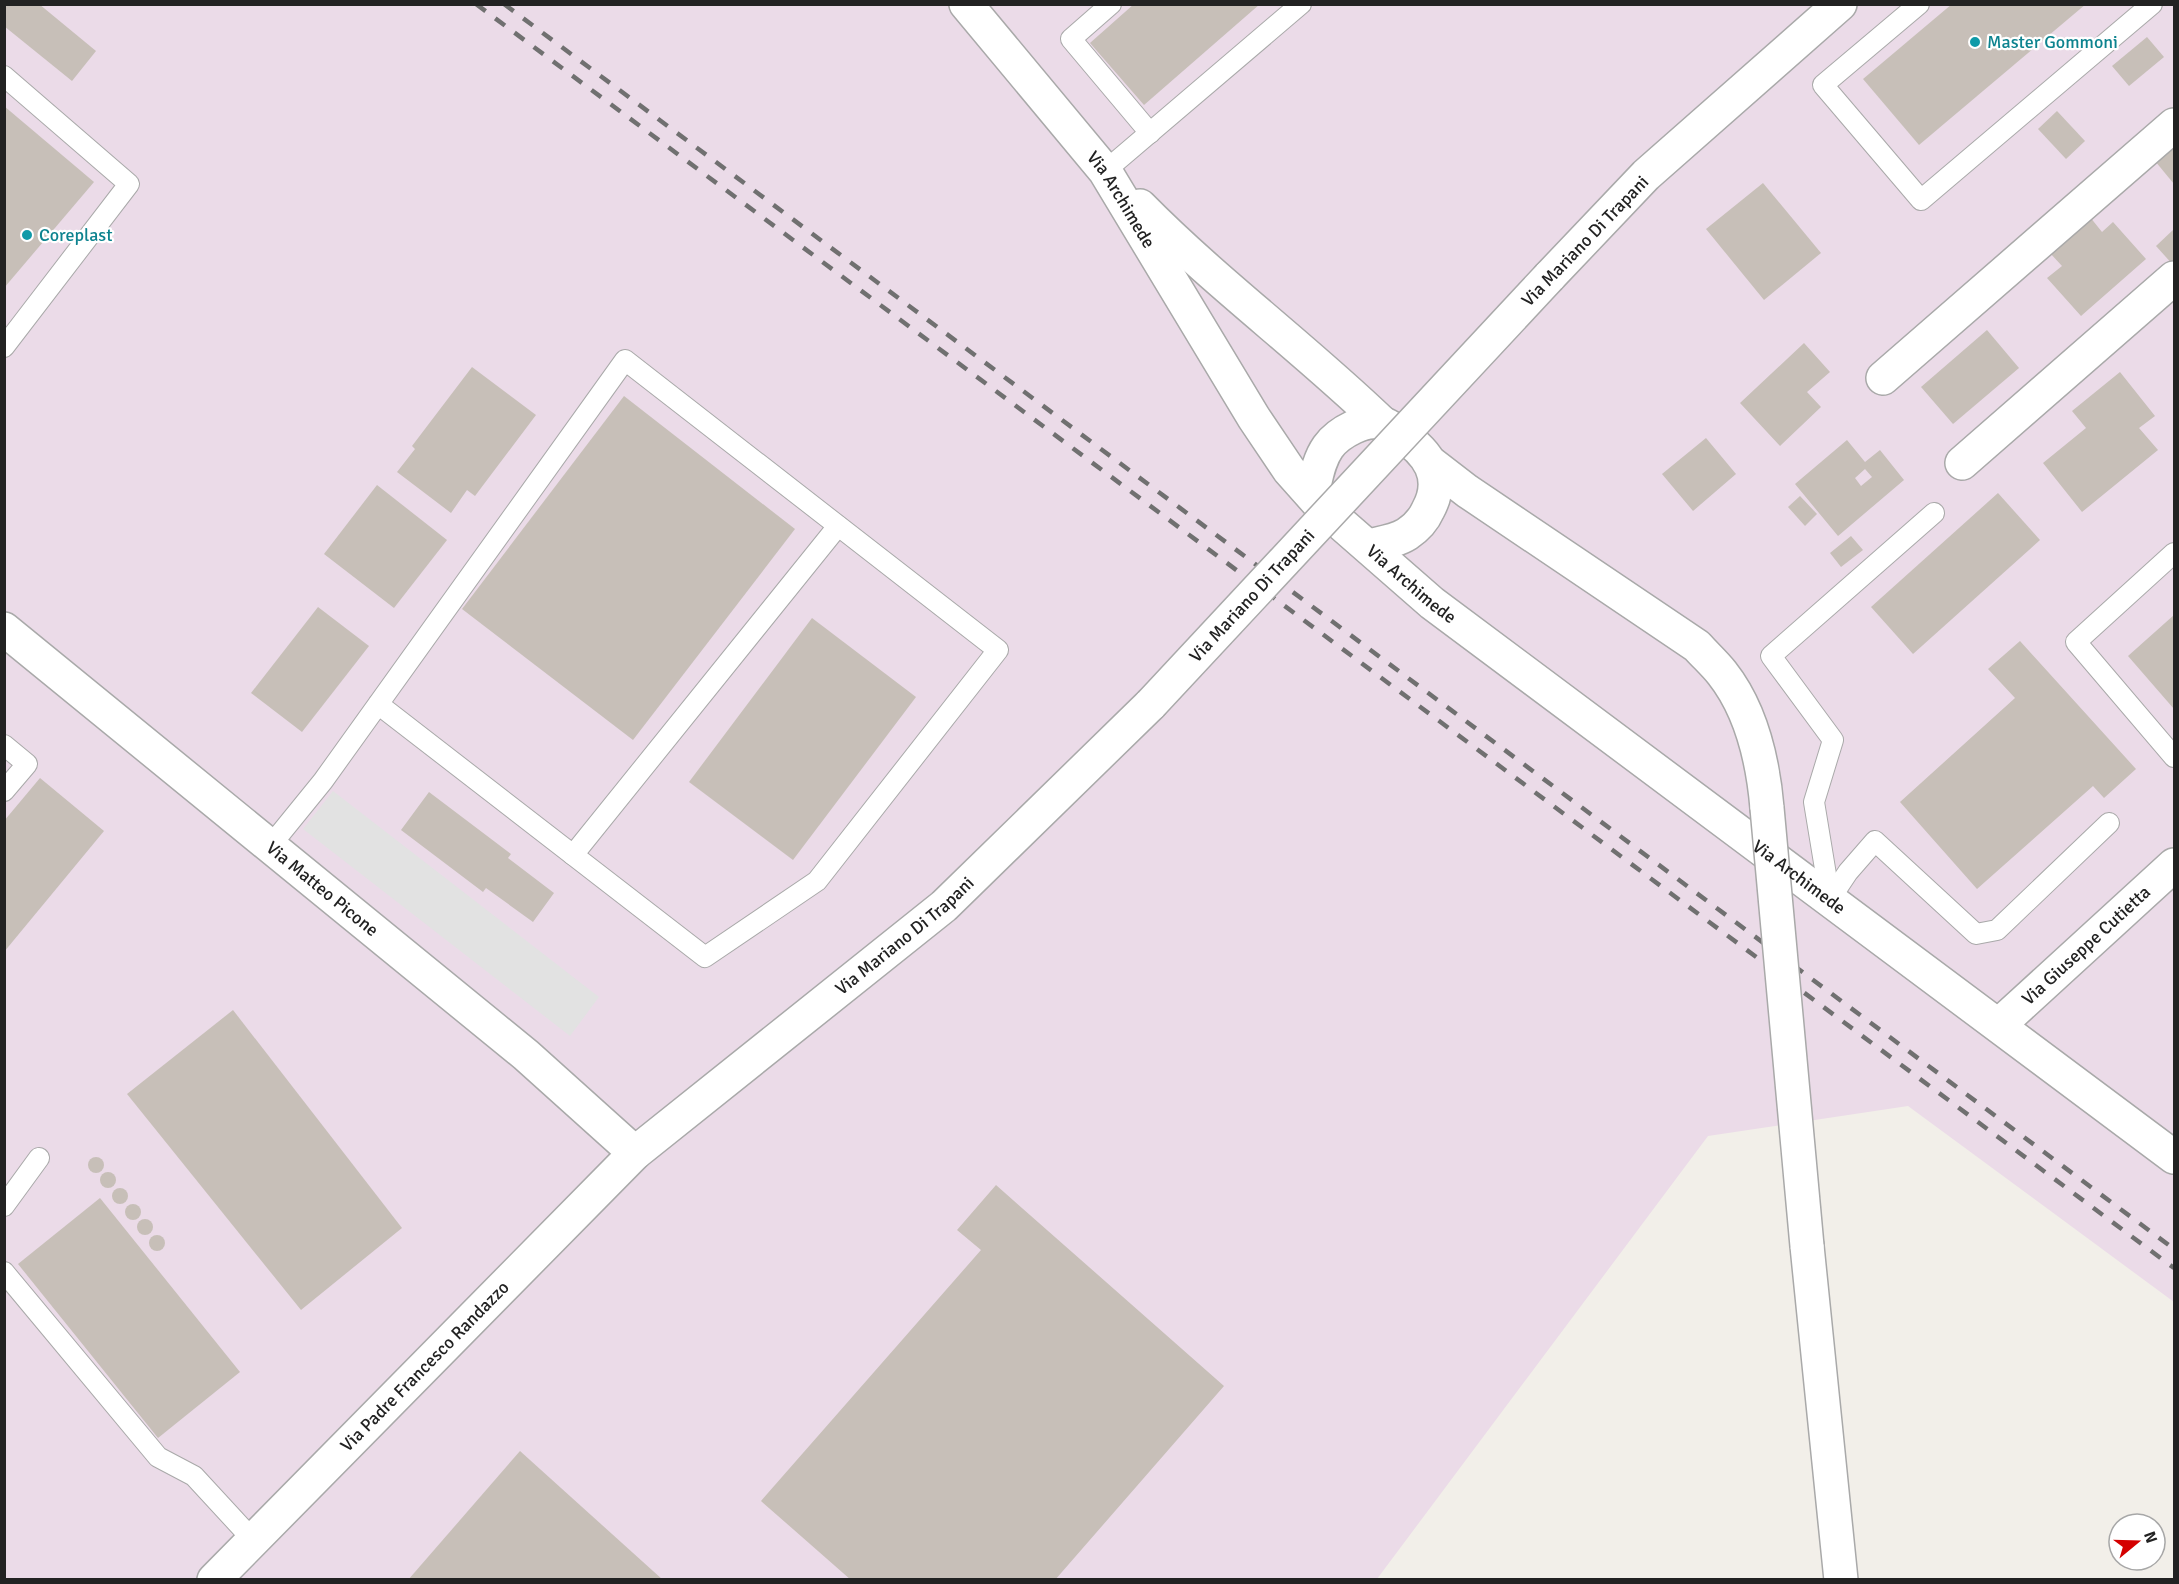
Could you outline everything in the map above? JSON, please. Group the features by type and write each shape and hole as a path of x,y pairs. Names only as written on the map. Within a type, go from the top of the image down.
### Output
{"street":[{"name":"Via Mariano Di Trapani","path":"635,1153 944,906 1152,704 1549,277 1647,175 1840,4"},
{"name":"Via Archimede","path":"979,9 1105,171 1254,418 1289,470 1312,495 1432,603 2175,1157"},
{"path":"1883,378 2175,125"},
{"path":"1105,171 1168,234 1337,380 1383,423 1411,441 1431,464 1467,491 1697,646 1723,674 1741,705 1755,739 1764,771 1807,1246 1841,1580"},
{"path":"1962,463 2175,278"},
{"path":"1312,495 1319,466 1328,447 1342,432 1362,424 1383,423"},
{"path":"1418,591 1417,552 1436,479 1431,464"},
{"path":"1368,546 1408,534 1429,510 1455,489 1467,491"},
{"name":"Via Matteo Picone","path":"4,629 526,1055 635,1153"},
{"name":"Via Giuseppe Cutietta","path":"1999,1026 2175,865"},
{"name":"Via Padre Francesco Randazzo","path":"214,1580 635,1153"}],"lane":[{"path":"1111,4 1071,39 1150,133"},
{"path":"1105,171 1301,4"},
{"path":"1919,4 1823,85 1921,200 2152,4"},
{"path":"4,76 129,184 4,347"},
{"path":"271,845 323,781 378,704 624,360 998,650 818,881 705,957 378,704"},
{"path":"1830,899 1814,802 1833,740 1771,656 1934,513"},
{"path":"573,855 838,526"},
{"path":"2175,553 2076,642 2175,757"},
{"path":"4,745 27,764 4,791"},
{"path":"1830,899 1848,872 1875,840 1976,934 1998,930 2109,823"},
{"path":"4,1206 39,1158"},
{"path":"4,1272 158,1457 194,1476 253,1540"}],"shaded area":[{"path":"5,5 2174,5 2174,1302 1908,1106 1708,1136 1377,1579 5,1580"},
{"path":"333,791 599,997 570,1036 303,829"}],"building":[{"path":"4,4 39,4 96,51 72,81 4,26"},
{"path":"1134,4 1260,4 1144,105 1090,43"},
{"name":"Master Gommoni","path":"1952,4 2086,4 1919,145 1863,79"},
{"path":"2147,37 2164,57 2129,86 2112,66"},
{"name":"Coreplast","path":"4,106 94,182 4,288"},
{"path":"2057,111 2085,141 2066,159 2038,129"},
{"path":"2174,144 2174,184 2155,161"},
{"path":"1763,183 1821,253 1764,300 1706,229"},
{"path":"2090,217 2102,232 2113,222 2146,259 2081,316 2047,278 2062,266 2050,253"},
{"path":"2174,229 2174,266 2156,246"},
{"path":"1987,330 2019,368 1953,424 1921,387"},
{"path":"1804,343 1830,372 1807,392 1821,407 1780,446 1740,403"},
{"path":"472,367 536,415 475,496 467,490 451,513 397,472 415,449 412,446"},
{"path":"2120,372 2155,416 2139,428 2158,450 2082,512 2043,463 2086,428 2072,411"},
{"path":"624,396 795,529 633,740 462,609"},
{"path":"1706,438 1736,474 1693,511 1662,474"},
{"path":"1847,440 1865,462 1880,450 1904,480 1838,536 1795,484","holes":["1865,469 1872,477 1861,486 1855,478"]},
{"path":"377,485 447,540 394,608 324,554"},
{"path":"1998,493 2040,540 1913,654 1871,607"},
{"path":"1800,496 1817,514 1805,526 1788,507"},
{"path":"1851,536 1863,550 1841,567 1830,553"},
{"path":"318,607 369,646 302,732 251,693"},
{"path":"2174,615 2174,709 2128,656"},
{"path":"812,618 916,697 793,860 689,782"},
{"path":"2020,641 2136,769 2104,798 2093,786 1977,889 1900,802 2015,698 1988,669"},
{"path":"40,778 104,831 4,952 4,821"},
{"path":"429,792 511,854 508,858 554,893 533,922 486,888 483,892 401,830"},
{"path":"233,1010 402,1228 301,1310 127,1094"},
{"path":"93,1157 99,1157 104,1165 102,1171 93,1173 88,1168 88,1162"},
{"path":"105,1172 111,1172 116,1180 114,1186 105,1188 100,1183 100,1177"},
{"path":"996,1185 1224,1386 1055,1580 851,1580 761,1501 981,1250 957,1230"},
{"path":"117,1188 123,1188 128,1196 126,1202 117,1204 112,1199 112,1193"},
{"path":"100,1198 240,1372 158,1438 18,1264"},
{"path":"130,1204 136,1204 141,1212 139,1218 130,1220 125,1215 125,1209"},
{"path":"142,1219 148,1219 153,1227 151,1233 142,1235 137,1230 137,1224"},
{"path":"154,1235 160,1235 165,1243 163,1249 154,1251 149,1246 149,1240"},
{"path":"520,1451 663,1580 408,1580"}],"railway":[{"path":"476,4 2174,1268"},
{"path":"504,4 2174,1249"}],"place":[{"name":"Master Gommoni","path":"1975,42"},
{"name":"Coreplast","path":"27,235"}]}
